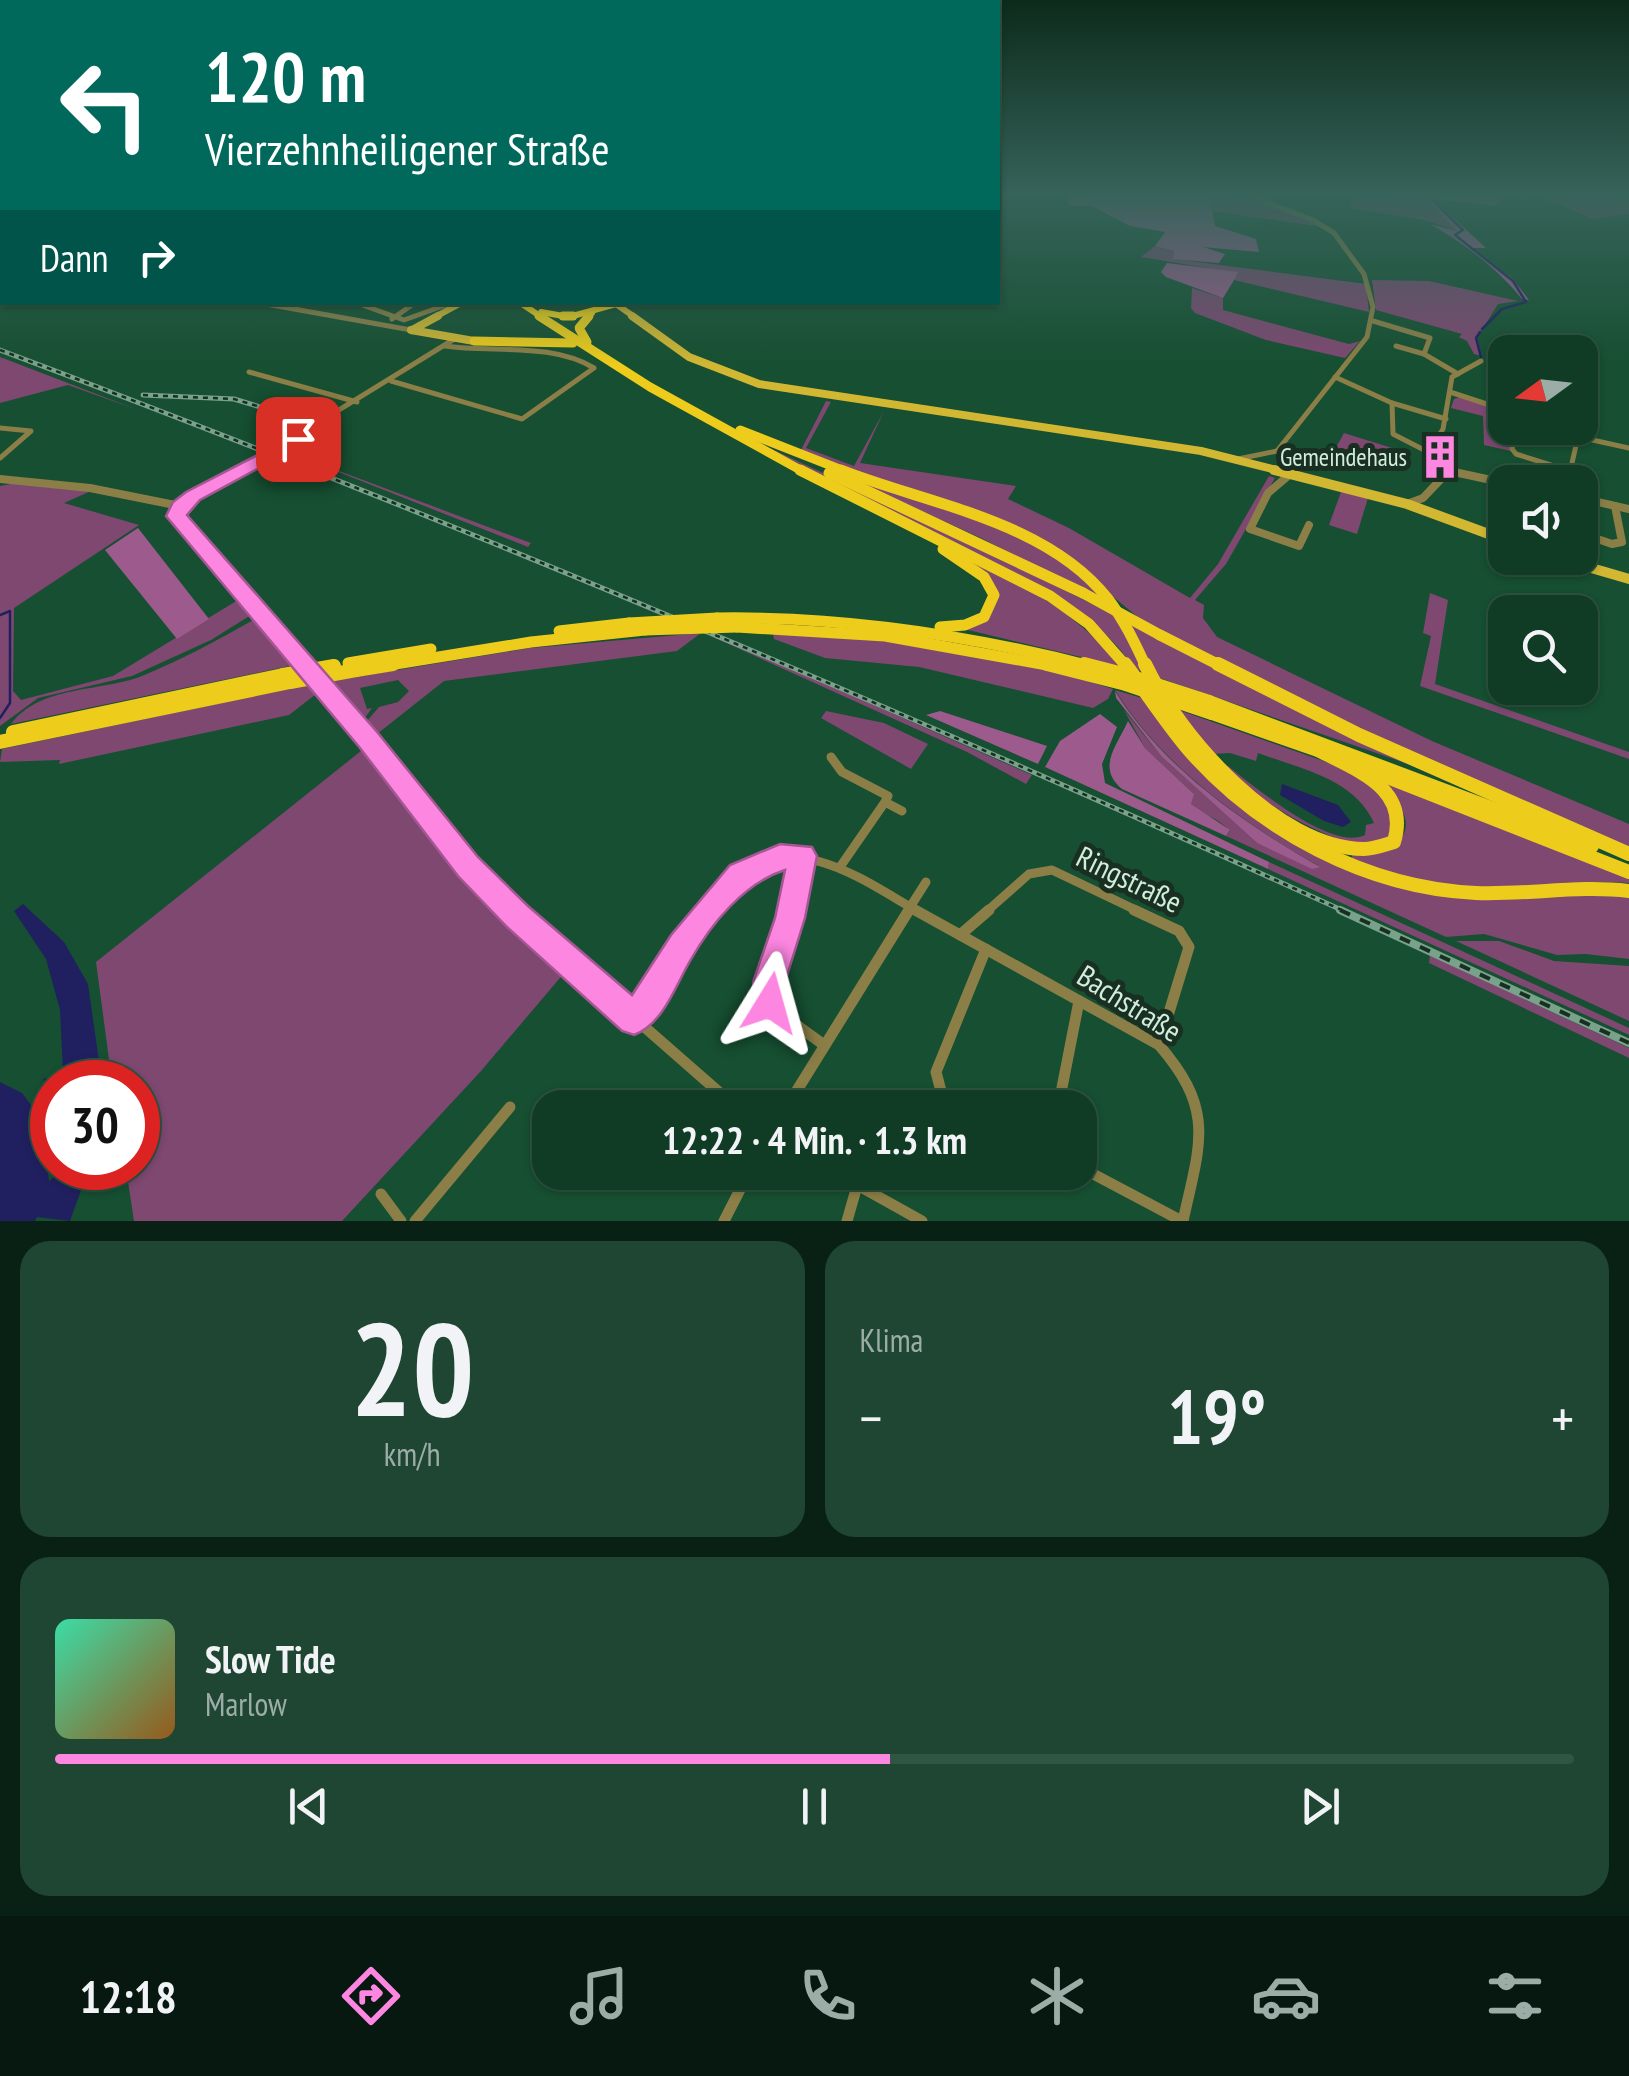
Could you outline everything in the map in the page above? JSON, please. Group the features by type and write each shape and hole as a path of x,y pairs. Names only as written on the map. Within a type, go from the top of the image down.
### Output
{"highway":[{"path":"524,305 672,395 884,513 974,569 994,595 990,611 975,622 912,628"},
{"path":"529,344 544,333 531,305"},
{"path":"537,312 569,317 598,308"},
{"path":"586,344 579,328 598,308"},
{"path":"474,341 508,346 559,340 586,344"},
{"path":"672,395 1083,593 1359,736 1629,857"},
{"path":"740,430 1014,532 1067,560 1099,587 1122,614 1160,696 1220,769 1270,808 1322,840 1346,850 1366,852 1394,842 1400,822 1390,797 1369,777 1320,751"},
{"path":"884,513 1022,580 1078,614 1123,658 1175,733 1220,781 1275,823 1342,861 1409,884 1460,892 1566,886 1629,890"},
{"path":"0,734 33,731 352,666 629,623 718,618 827,619 998,643 1124,680 1629,857"},
{"path":"352,666 645,630 737,627 898,635 999,652 1124,680"},
{"path":"1211,708 1629,872"},
{"path":"0,742 33,731"}],"main road":[{"path":"412,330 457,305"},
{"path":"617,305 689,357 760,384 1217,454 1291,477 1407,504 1488,534"},
{"path":"412,330 474,341"},
{"path":"1598,570 1624,577"}],"street":[{"path":"1233,459 1277,451 1367,338 1373,321 1371,298 1363,271 1347,252"},
{"path":"275,305 412,330"},
{"path":"360,305 392,320 416,321 448,305"},
{"path":"385,326 412,305"},
{"path":"1373,321 1430,338 1424,354"},
{"path":"397,328 424,322"},
{"path":"456,338 357,402 179,507 176,516 369,740 468,867 716,1090"},
{"path":"392,380 522,419 594,368 581,360 445,346"},
{"path":"1396,346 1424,354 1458,374"},
{"path":"1428,452 1441,435 1452,377 1481,360"},
{"path":"250,372 357,402"},
{"path":"1335,378 1392,402 1446,418"},
{"path":"1450,392 1488,404"},
{"path":"1392,402 1393,434 1428,452 1441,468 1442,482 1423,498 1407,504"},
{"path":"0,428 31,431 0,458"},
{"path":"1598,439 1629,448"},
{"path":"1513,445 1516,454 1551,465"},
{"path":"1277,451 1291,477 1268,493 1250,529 1299,546 1310,525"},
{"path":"1441,468 1488,479"},
{"path":"0,478 90,488 179,507"},
{"path":"1423,498 1430,512"},
{"path":"1598,502 1629,509"},
{"path":"1598,539 1612,544 1622,542 1615,506"},
{"path":"831,757 842,772 888,796 840,867"},
{"path":"885,802 902,810"},
{"path":"634,1019 655,993 682,946 740,874 780,857 802,856 790,918 768,991 776,1010 824,1044"},
{"name":"Bachstraße","path":"802,856 840,867 1159,1045 1182,1068 1196,1091 1203,1123 1183,1221"},
{"name":"Ringstraße","path":"960,935 1029,874 1052,870 1180,932 1189,947 1159,1045"},
{"path":"797,1090 926,882"},
{"path":"941,1090 936,1072 986,949"},
{"path":"1062,1090 1079,1001"},
{"path":"414,1221 510,1107"},
{"path":"1097,1176 1183,1221"},
{"path":"724,1221 740,1190"},
{"path":"847,1221 856,1190"},
{"path":"864,1190 922,1221"},
{"path":"381,1194 401,1221"}],"shaded area":[{"path":"1147,252 1174,252 1174,259 1366,284 1369,312 1234,280 1239,273 1141,257"},
{"path":"1174,252 1225,254 1219,263 1173,259"},
{"path":"1472,252 1512,278 1529,300 1522,299"},
{"path":"1167,263 1239,272 1223,298 1166,277 1161,272"},
{"path":"1372,280 1429,281 1518,301 1498,304 1477,338 1482,356 1474,354 1467,341 1459,337 1462,334 1376,310"},
{"path":"1192,288 1223,298 1223,310 1349,344 1360,341 1345,358 1266,340 1195,313 1191,308"},
{"path":"0,357 138,410 68,385 0,403"},
{"path":"1460,397 1488,406 1488,445 1512,445 1511,451 1484,445 1483,416 1451,408 1454,399"},
{"path":"826,401 831,402 806,448 854,466 884,411 860,463 1016,486 1008,499 1069,528 1190,598 1218,564 1269,476 1275,478 1226,564 1195,600 1204,605 1203,618 1217,637 1432,741 1629,824 1629,851 1328,717 1140,619 1057,550 801,450"},
{"path":"1344,433 1392,448 1382,465 1333,453"},
{"path":"744,436 966,540 1121,619 1145,673 1091,621 1044,588"},
{"path":"283,450 531,543 528,547"},
{"path":"829,469 1002,529 1054,555 1110,603 981,538"},
{"path":"15,483 91,491 64,503 139,525 14,608 13,691 21,700 113,676 238,600 244,600 253,611 251,615 211,640 132,676 38,698 0,726 0,486"},
{"path":"1341,492 1368,498 1357,534 1329,525"},
{"path":"138,528 209,619 177,639 105,550"},
{"path":"967,556 1051,603 1123,667 964,629 990,611 997,596 988,578"},
{"path":"1430,593 1448,600 1435,684 1629,752 1629,759 1420,686 1431,636 1423,633"},
{"path":"255,619 262,621 299,664 11,724 38,702 142,676"},
{"path":"1130,623 1411,765 1154,676"},
{"path":"701,633 677,651 444,681 377,734 366,722 379,707 398,702 409,691 398,680 360,688 367,709 372,708 364,719 331,681 530,648"},
{"path":"773,634 862,637 1051,670 1113,689 1108,699 1093,708 919,667 825,658 774,639"},
{"path":"715,635 1032,775 1026,784 967,752"},
{"path":"316,683 320,691 289,715 59,764 60,760 0,762 2,749"},
{"path":"1115,690 1145,699 1211,779 1393,884 1629,895 1629,959 1557,955 1484,934 1446,937 1226,836 1230,831 1190,803 1193,793 1145,748 1124,710 1161,756 1257,843 1319,866 1261,831 1180,768 1134,718"},
{"path":"1115,691 1156,745 1181,769 1262,832 1320,867 1312,869 1257,843 1161,756 1116,698"},
{"path":"1173,708 1349,770 1389,801 1392,835 1364,848 1288,815 1222,766 1228,766 1294,814 1333,834 1350,838 1365,835 1366,825 1374,823 1353,795 1308,770 1258,753 1256,761 1230,753 1213,754"},
{"path":"826,711 884,723 928,744 911,769 821,718"},
{"path":"940,711 1047,746 1038,764 926,715"},
{"path":"1100,714 1117,727 1102,764 1105,783 1269,862 1268,869 1045,767 1060,741"},
{"path":"1128,721 1145,748 1194,794 1191,804 1230,830 1226,836 1122,789 1114,781 1110,773 1111,756"},
{"path":"366,747 461,870 565,972 481,1071 342,1221 134,1221 129,1190 160,1190 160,1060 109,1060 96,962"},
{"path":"1373,775 1629,878 1629,883 1472,888 1412,879 1352,860 1352,855 1375,853 1395,844 1405,829 1400,806"},
{"path":"1282,784 1338,805 1351,822 1343,827 1324,821 1280,795"},
{"path":"1269,862 1629,1028 1629,1035 1268,869"},
{"path":"23,904 64,942 88,984 99,1060 62,1060 60,1010 46,959 14,911"},
{"path":"1456,941 1499,941 1554,961 1629,966 1629,1021"},
{"path":"1430,955 1629,1048 1629,1058 1429,963"},
{"path":"0,1082 22,1093 30,1104 30,1190 81,1190 70,1221 37,1217 35,1221 0,1221"}],"waterway":[{"path":"1476,252 1513,281 1526,302 1502,309 1482,329"},
{"path":"1480,332 1476,338 1481,357"},
{"path":"0,615 10,611 10,703 0,718"}],"railway":[{"path":"0,350 678,619 1346,912"},
{"path":"143,395 234,399 297,418"},
{"path":"1340,910 1629,1043"}],"place":[{"name":"Gemeindehaus","path":"1440,457"}],"route":[{"path":"298,439 185,501 176,516 369,740 468,867 634,1019 655,993 682,946 740,874 780,857 802,856 790,918 769,982 770,1003"}]}
